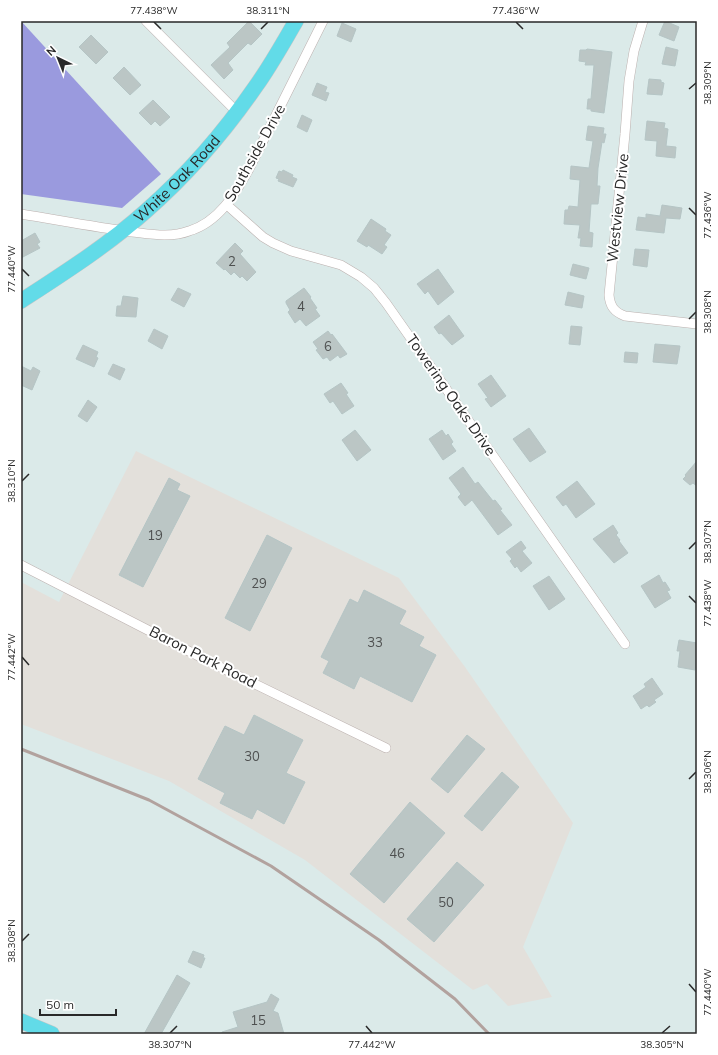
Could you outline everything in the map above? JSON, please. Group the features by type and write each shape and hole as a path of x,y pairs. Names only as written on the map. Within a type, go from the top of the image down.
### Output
{"main road":[{"name":"White Oak Road","path":"21,300 76,265 122,230 167,192 194,163 237,112 257,85 296,21"},
{"path":"21,1021 52,1034"}],"street":[{"path":"146,21 237,112"},
{"name":"Southside Drive","path":"21,214 159,235 189,232 203,225 216,216 236,193 323,21"},
{"name":"Westview Drive","path":"643,21 634,51 629,81 608,295 609,302 618,314 625,316 697,324"},
{"name":"Towering Oaks Drive","path":"226,205 263,237 273,243 291,251 341,265 361,277 374,288 625,644"},
{"name":"Baron Park Road","path":"21,565 214,664 386,748"}],"shaded area":[{"path":"21,21 161,174 122,208 21,194"},
{"path":"136,451 399,578 465,667 573,823 523,947 552,997 508,1006 487,984 473,990 305,860 169,781 21,724 21,582 59,602"}],"building":[{"path":"249,21 262,34 251,45 248,43 228,63 233,70 224,79 211,65 230,47 227,43"},
{"path":"665,21 679,27 674,41 659,35"},
{"path":"342,23 356,29 351,42 337,36"},
{"path":"91,35 108,52 96,64 79,47"},
{"path":"666,47 678,50 675,66 662,64"},
{"path":"587,49 612,52 604,113 587,109 588,99 591,99 594,65 585,65 586,62 579,61 580,50"},
{"path":"124,67 141,85 130,95 113,78"},
{"path":"649,79 661,80 661,82 664,83 662,95 647,94"},
{"path":"317,83 327,87 325,92 329,93 326,101 312,95"},
{"path":"153,100 170,117 160,126 155,121 151,125 139,113"},
{"path":"302,115 312,120 307,132 297,127"},
{"path":"647,121 665,123 664,128 668,129 666,146 676,147 675,158 656,156 657,141 645,140"},
{"path":"588,126 604,128 603,134 606,134 604,143 602,142 598,168 597,186 600,186 598,204 591,204 589,232 593,233 592,247 580,246 581,238 578,238 580,225 564,224 565,210 568,210 569,206 578,207 580,180 570,179 571,166 589,168 593,141 586,140"},
{"path":"283,170 293,175 292,177 297,179 293,187 278,181 279,179 276,178 279,171 282,172"},
{"path":"662,205 682,208 680,219 666,218 664,233 636,230 638,217 646,218 646,214 660,216"},
{"path":"371,219 386,229 385,231 391,235 384,245 387,247 382,254 368,245 367,247 357,241"},
{"path":"35,233 40,242 37,244 40,248 21,258 21,241"},
{"path":"235,243 243,251 240,254 256,272 247,281 242,276 240,278 234,272 231,275 216,263"},
{"path":"635,249 649,250 647,267 633,265"},
{"path":"573,264 589,268 586,279 570,275"},
{"path":"438,269 454,292 438,305 428,291 425,294 417,284"},
{"path":"178,288 191,294 184,307 171,300"},
{"path":"304,288 311,297 310,298 317,308 315,309 320,316 306,326 300,319 295,323 288,312 290,310 286,303 286,301"},
{"path":"568,292 584,296 582,308 565,305"},
{"path":"123,296 138,298 136,317 116,316 117,306 121,306"},
{"path":"449,315 464,336 452,345 441,333 439,334 434,327"},
{"path":"571,326 582,327 580,345 569,344"},
{"path":"154,329 168,336 162,349 148,341"},
{"path":"328,331 347,354 340,358 338,355 330,361 327,357 323,359 316,350 318,349 313,342"},
{"path":"655,344 680,346 677,364 653,362"},
{"path":"83,345 98,352 96,357 98,358 94,367 76,359"},
{"path":"625,352 638,353 637,363 624,362"},
{"path":"113,364 125,369 120,380 108,374"},
{"path":"21,366 31,371 33,367 40,371 32,390 21,385"},
{"path":"491,375 506,396 491,407 485,399 488,398 478,384"},
{"path":"341,383 354,406 342,414 333,401 330,403 324,394"},
{"path":"88,400 97,407 87,422 78,416"},
{"path":"529,428 546,452 530,462 513,439"},
{"path":"355,430 371,450 357,461 342,440"},
{"path":"442,430 446,436 448,434 453,442 451,444 456,451 443,460 429,439"},
{"path":"697,461 697,486 693,483 690,485 683,479"},
{"path":"463,467 475,484 478,482 493,501 495,500 502,509 500,510 512,525 498,535 472,500 465,506 458,497 461,494 449,478"},
{"path":"169,478 180,484 177,490 190,496 143,587 119,575"},
{"path":"577,481 595,504 576,518 566,504 563,506 556,497"},
{"path":"613,525 618,533 616,535 620,540 619,541 628,553 614,563 593,539"},
{"path":"267,535 292,548 250,631 225,618"},
{"path":"521,541 526,548 522,551 532,563 521,572 517,566 515,568 510,561 512,559 506,552"},
{"path":"659,575 663,583 665,582 670,590 667,591 671,598 655,608 641,586"},
{"path":"549,576 565,599 549,610 533,586"},
{"path":"364,590 406,611 399,624 424,637 419,646 436,655 412,702 360,676 354,689 323,673 329,661 321,657 350,599 358,603"},
{"path":"679,640 697,643 695,670 678,667 680,651 677,651"},
{"path":"652,678 663,694 654,700 656,702 649,707 647,705 641,709 633,696 646,687 644,684"},
{"path":"254,715 303,740 286,773 305,782 284,824 257,809 252,819 220,803 225,793 198,779 225,726 244,735"},
{"path":"467,735 485,749 448,793 431,779"},
{"path":"502,772 519,787 482,831 464,816"},
{"path":"410,802 445,833 384,903 350,874"},
{"path":"457,862 484,885 434,942 407,919"},
{"path":"193,951 204,955 203,958 205,958 201,968 188,962"},
{"path":"177,975 190,983 161,1034 144,1034"},
{"path":"271,994 279,999 273,1011 278,1013 284,1034 222,1034 222,1032 238,1027 233,1012 267,1002"}],"railway":[{"path":"21,749 149,800 271,866 379,940 455,999 489,1034"}]}
